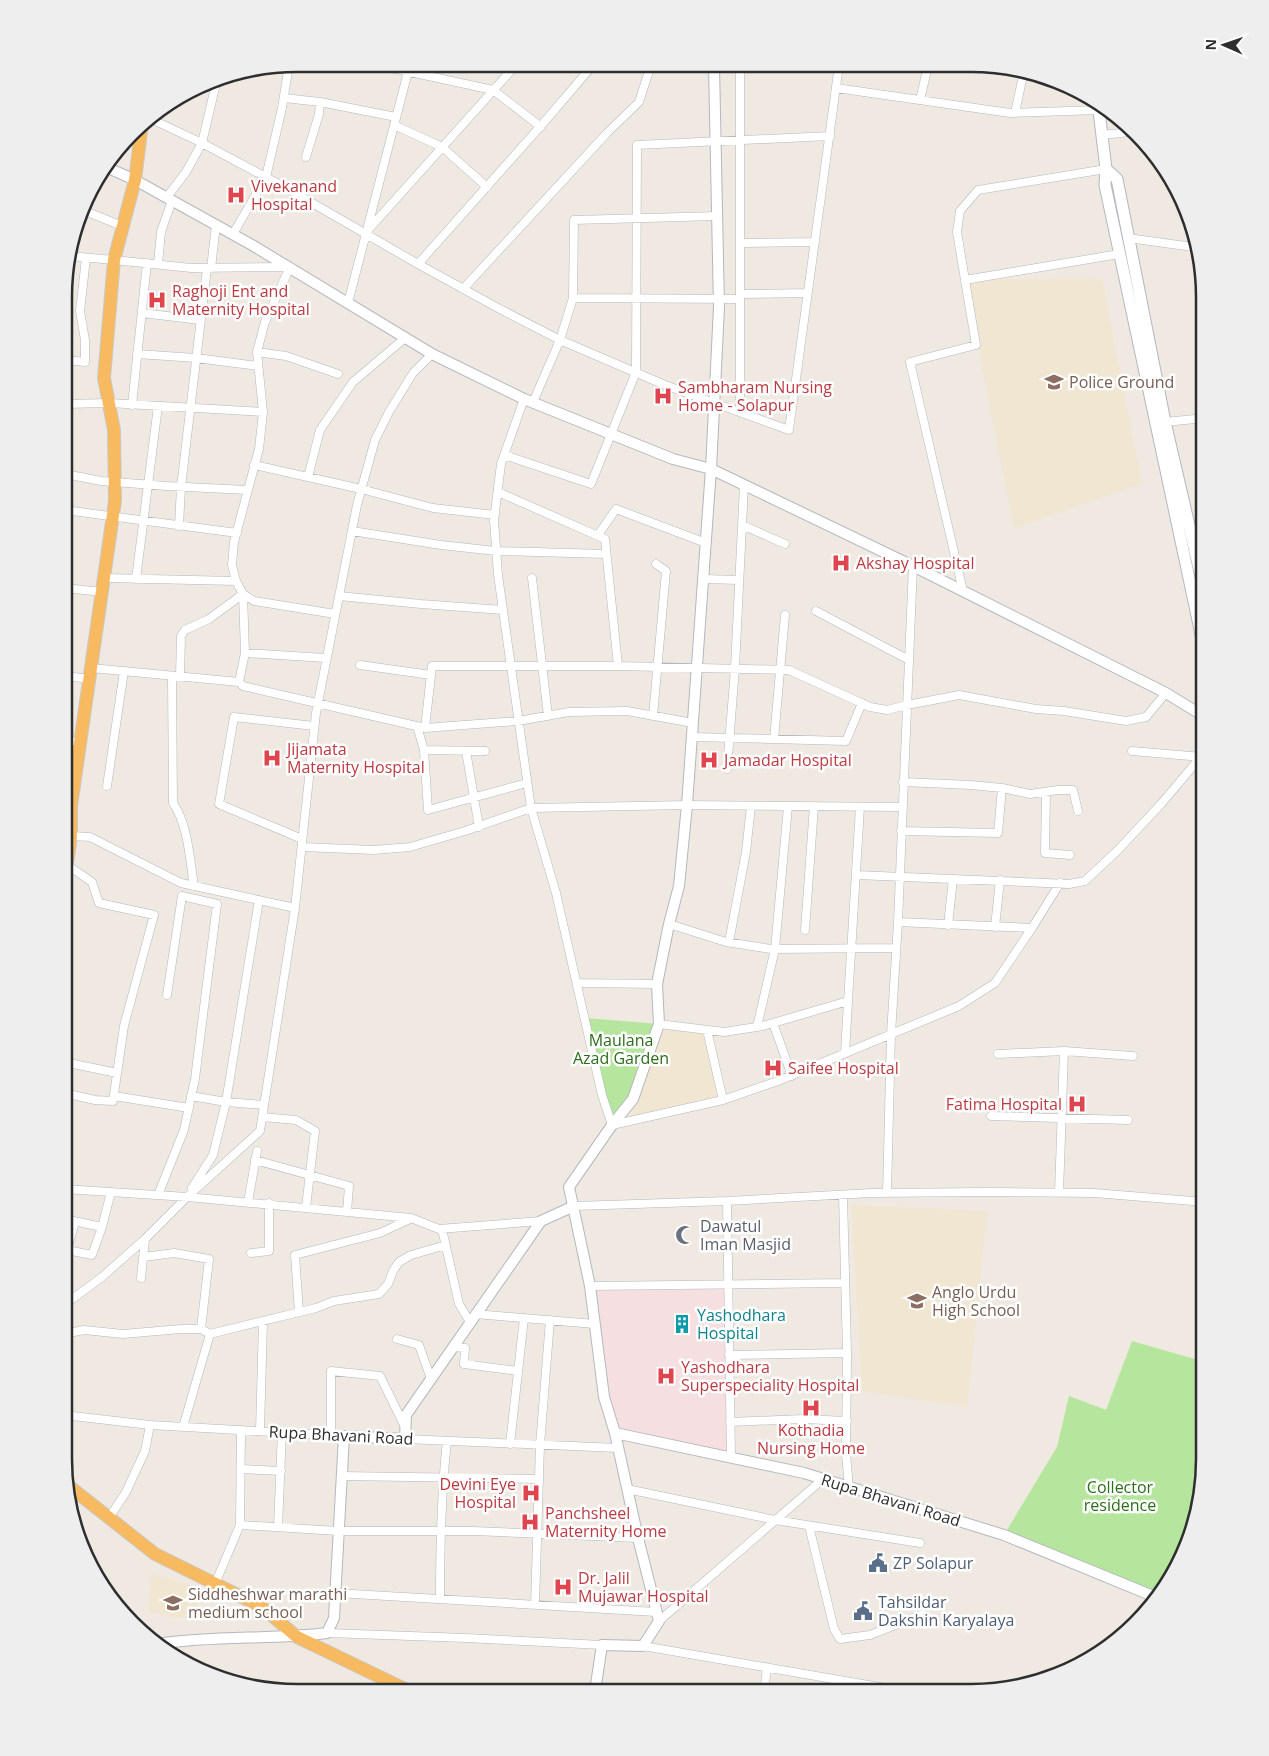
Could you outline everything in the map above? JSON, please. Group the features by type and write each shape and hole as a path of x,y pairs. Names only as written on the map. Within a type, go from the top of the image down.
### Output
{"highway":[{"path":"140,139 142,135"},
{"path":"72,784 80,743 115,501 114,430 104,378 114,260 135,180 140,136"},
{"path":"74,1490 155,1554 262,1607 297,1636 395,1684"}],"main road":[{"path":"1099,111 1106,169 1104,185 1196,611"},
{"path":"1106,169 1117,179 1165,422 1196,555"}],"street":[{"path":"348,303 407,72"},
{"path":"423,72 493,90 540,127"},
{"path":"366,232 509,72"},
{"path":"418,264 587,72"},
{"path":"463,289 607,133 640,102 649,72"},
{"path":"657,1616 615,1433 604,1397 590,1286 569,1187 612,1125 633,1099 659,1024 657,984 668,924 679,886 697,668 714,402 718,299 714,72"},
{"path":"740,72 740,412"},
{"path":"156,123 266,177 366,232 463,289 560,340 665,384 789,430 838,72"},
{"path":"920,100 927,72"},
{"path":"233,234 266,177 288,73"},
{"path":"1015,113 1023,78"},
{"path":"158,264 161,232 170,199 202,144 215,88"},
{"path":"836,88 1015,113 1091,107"},
{"path":"284,98 320,102 395,121 442,147 487,187"},
{"path":"306,157 319,114 320,102"},
{"path":"1102,135 1125,133"},
{"path":"504,455 591,484 636,372 637,145 830,136"},
{"path":"963,591 910,362 976,344 957,232 960,212 978,190 1106,169"},
{"path":"112,170 135,180 233,234 432,354 529,401 673,459 711,469 963,591 1166,693 1196,712"},
{"path":"89,213 122,226"},
{"path":"612,1125 602,1095 556,893 531,808 498,575 495,515 501,464 504,455 560,340 573,298 574,220 717,216"},
{"path":"179,526 181,487 200,320 216,225"},
{"path":"1128,238 1190,246"},
{"path":"740,243 815,242"},
{"path":"965,280 1119,254"},
{"path":"76,257 191,268 290,268"},
{"path":"72,361 85,362 85,340 80,311 86,258"},
{"path":"132,405 147,263"},
{"path":"239,682 245,652 243,594 236,581 232,565 247,490 259,449 263,412 257,352 265,322 290,268"},
{"path":"573,298 718,299 808,293"},
{"path":"142,313 200,320"},
{"path":"308,477 320,430 353,382 405,338"},
{"path":"257,352 286,356 338,374"},
{"path":"138,354 196,358 258,366"},
{"path":"72,1299 102,1277 145,1239 187,1197 260,1131 295,908 317,704 361,489 376,440 388,412 413,373 432,354"},
{"path":"72,404 109,403 263,412"},
{"path":"136,579 158,406"},
{"path":"1165,422 1196,419"},
{"path":"254,465 361,489 432,508 495,515"},
{"path":"72,475 100,481 147,485 247,490"},
{"path":"727,769 735,668 744,485"},
{"path":"498,492 604,539 618,666"},
{"path":"598,536 616,509 706,543"},
{"path":"72,511 237,533"},
{"path":"742,526 785,544"},
{"path":"352,531 441,545 496,551 606,554"},
{"path":"653,716 666,571 656,564"},
{"path":"887,1193 891,1034 898,922 913,566"},
{"path":"105,578 236,581"},
{"path":"532,578 548,716"},
{"path":"703,579 739,580"},
{"path":"72,589 102,592"},
{"path":"243,594 254,601 335,614"},
{"path":"194,886 179,811 173,804 176,676 181,636 185,630 209,619 243,594"},
{"path":"338,596 503,610"},
{"path":"816,611 909,660"},
{"path":"774,739 785,615"},
{"path":"245,652 326,658"},
{"path":"360,665 431,675"},
{"path":"528,783 428,810 421,727 432,666 618,666 788,670 870,707 887,710 959,695 1036,709 1126,720 1146,717 1166,693"},
{"path":"72,675 124,671 239,682 243,686 421,727 518,721 569,712 627,711 693,723"},
{"path":"107,786 124,671"},
{"path":"692,737 846,741 862,702"},
{"path":"314,726 234,717 219,804 302,843 374,850 410,847 479,827 531,808 687,805 902,807"},
{"path":"72,741 80,743"},
{"path":"424,750 485,751"},
{"path":"466,751 479,827"},
{"path":"1132,751 1196,754"},
{"path":"856,875 1069,884 1085,881 1118,850 1161,804 1196,762"},
{"path":"903,782 971,785 1002,788 1030,794 1073,790 1078,811"},
{"path":"901,831 998,833 1002,788"},
{"path":"1046,792 1046,853 1070,855"},
{"path":"728,942 746,852 751,806"},
{"path":"757,1027 775,949 788,806"},
{"path":"805,930 814,806"},
{"path":"845,1053 860,807"},
{"path":"72,836 90,837 181,883 295,908"},
{"path":"72,874 92,882 99,902 154,915 124,1026 113,1101 72,1096"},
{"path":"948,925 953,878"},
{"path":"995,927 1000,880"},
{"path":"612,1125 723,1100 792,1076 959,1006 995,983 1060,883"},
{"path":"158,1195 184,1130 189,1108 217,904 182,896 167,996"},
{"path":"187,1197 213,1155 226,1102 259,900"},
{"path":"898,922 1032,928"},
{"path":"668,924 728,942 775,949 895,948"},
{"path":"578,983 623,982 657,984"},
{"path":"659,1024 724,1032 773,1023 848,1001"},
{"path":"773,1023 792,1076"},
{"path":"707,1030 723,1100"},
{"path":"1059,1192 1064,1051"},
{"path":"998,1054 1064,1051 1133,1056"},
{"path":"72,1064 117,1073"},
{"path":"114,1096 189,1108"},
{"path":"191,1096 226,1102 264,1104"},
{"path":"991,1116 1128,1120"},
{"path":"262,1118 296,1120 315,1131 306,1207"},
{"path":"248,1202 257,1151"},
{"path":"255,1160 349,1186 347,1212"},
{"path":"72,1190 248,1202 412,1218 442,1229 540,1221 574,1206 887,1193 1059,1192 1196,1201"},
{"path":"72,1251 92,1255 111,1192"},
{"path":"843,1195 847,1353 846,1454 849,1488"},
{"path":"727,1201 731,1458"},
{"path":"251,1253 269,1251 269,1204"},
{"path":"299,1312 295,1255 380,1233 412,1218"},
{"path":"406,1434 406,1416 540,1221"},
{"path":"72,1230 74,1222 102,1227"},
{"path":"442,1229 459,1304 473,1318 524,1318 595,1324"},
{"path":"141,1278 145,1239"},
{"path":"72,1332 84,1330 123,1334 181,1329 201,1330 210,1334 264,1322 334,1301 379,1294 388,1284 399,1262 411,1256 446,1245"},
{"path":"144,1258 174,1253 209,1259 201,1330"},
{"path":"590,1286 845,1283"},
{"path":"510,1444 524,1318"},
{"path":"535,1605 540,1445 550,1320"},
{"path":"260,1431 264,1322"},
{"path":"183,1427 210,1334"},
{"path":"397,1339 418,1345 431,1379"},
{"path":"453,1347 465,1348 464,1364 518,1371"},
{"path":"729,1356 847,1353"},
{"path":"331,1435 332,1371 380,1376 406,1434"},
{"name":"Rupa Bhavani Road","path":"72,1416 183,1427 344,1436 406,1434 446,1441 618,1448"},
{"path":"730,1422 803,1419 847,1421"},
{"path":"109,1518 126,1492 146,1451 150,1425"},
{"path":"215,1584 240,1525 241,1430"},
{"path":"278,1527 282,1432"},
{"name":"Rupa Bhavani Road","path":"615,1433 804,1473 1004,1535 1151,1595"},
{"path":"327,1633 334,1618 344,1436"},
{"path":"440,1599 442,1478 446,1441"},
{"path":"241,1469 280,1471"},
{"path":"341,1476 539,1479"},
{"path":"643,1646 657,1616 823,1479"},
{"path":"627,1489 775,1520 920,1543"},
{"path":"240,1525 338,1531 440,1531 638,1538"},
{"path":"809,1526 834,1629 840,1639 870,1634 923,1614"},
{"path":"336,1593 535,1605 657,1616"},
{"path":"167,1643 185,1640 297,1636 327,1633 643,1646 861,1684"},
{"path":"596,1684 602,1645"},
{"path":"765,1684 767,1668"}],"shaded area":[{"name":"Police Ground","path":"1102,279 1142,484 1014,528 965,280"},
{"path":"659,1024 707,1030 723,1100 612,1125"},
{"name":"Anglo Urdu High School","path":"851,1205 987,1211 967,1407 862,1391"},
{"name":"Yashodhara Superspeciality Hospital","path":"728,1284 731,1457 615,1433 590,1286"},
{"name":"Siddheshwar marathi medium school","path":"151,1574 194,1586 198,1594 197,1619 149,1612"}],"green space":[{"name":"Maulana Azad Garden","path":"585,1018 659,1024 633,1099 612,1125"},
{"name":"Collector residence","path":"1132,1341 1196,1359 1195,1488 1185,1531 1173,1558 1152,1593 1004,1535 1057,1447 1069,1396 1106,1410"}],"place":[{"name":"Vivekanand Hospital","path":"236,195"},
{"name":"Raghoji Ent and Maternity Hospital","path":"157,300"},
{"name":"Police Ground","path":"1054,382"},
{"name":"Sambharam Nursing Home - Solapur","path":"663,396"},
{"name":"Akshay Hospital","path":"841,563"},
{"name":"Jijamata Maternity Hospital","path":"272,758"},
{"name":"Jamadar Hospital","path":"709,760"},
{"name":"Saifee Hospital","path":"773,1068"},
{"name":"Fatima Hospital","path":"1077,1104"},
{"name":"Dawatul Iman Masjid","path":"685,1235"},
{"name":"Anglo Urdu High School","path":"917,1301"},
{"name":"Yashodhara Hospital","path":"682,1324"},
{"name":"Yashodhara Superspeciality Hospital","path":"666,1376"},
{"name":"Kothadia Nursing Home","path":"811,1408"},
{"name":"Devini Eye Hospital","path":"531,1493"},
{"name":"Panchsheel Maternity Home","path":"530,1522"},
{"name":"ZP Solapur","path":"878,1563"},
{"name":"Dr. Jalil Mujawar Hospital","path":"563,1587"},
{"name":"Siddheshwar marathi medium school","path":"173,1603"},
{"name":"Tahsildar Dakshin Karyalaya","path":"863,1611"}]}
